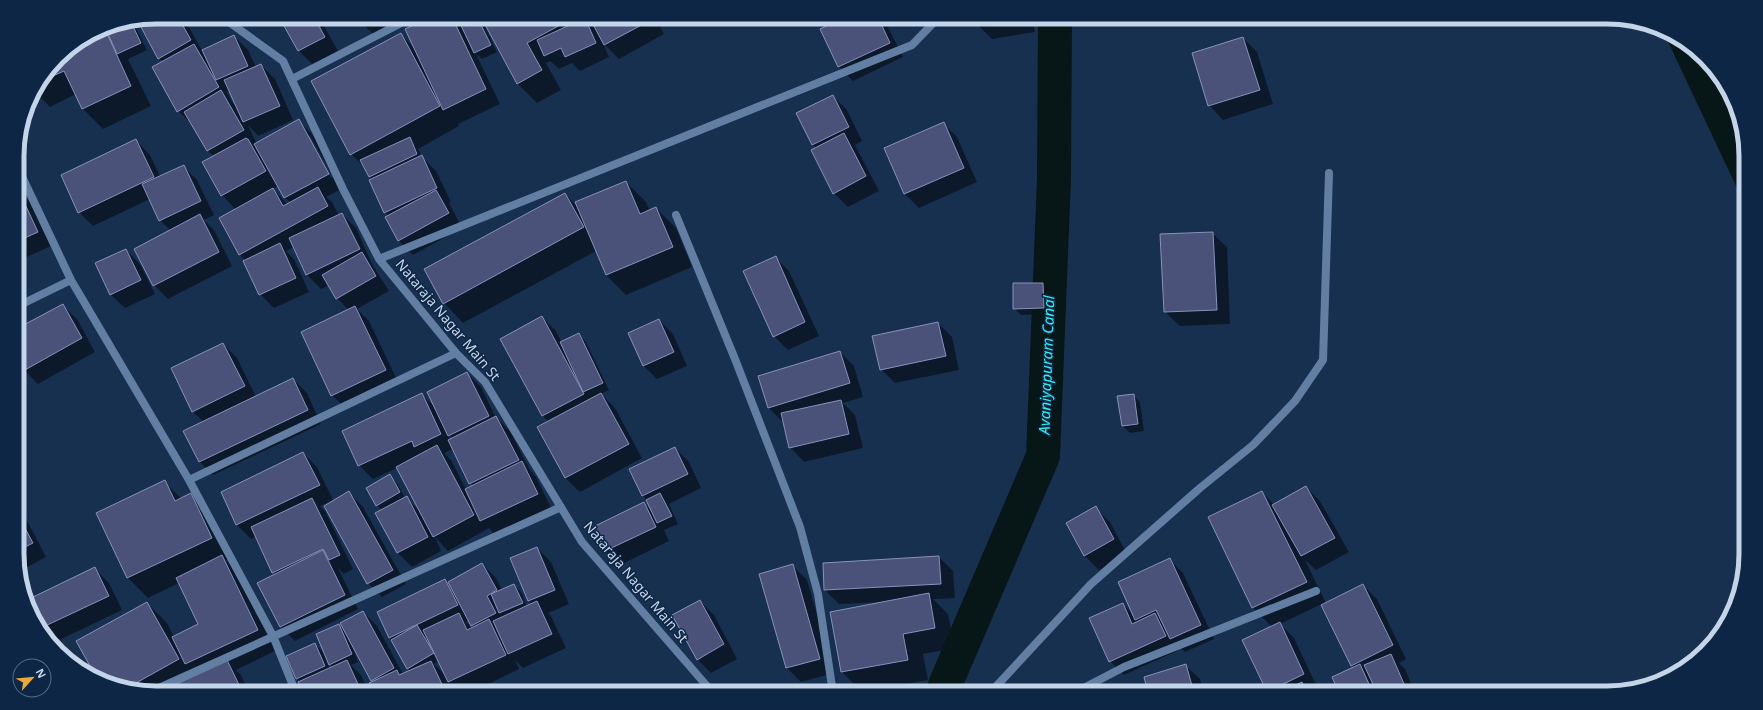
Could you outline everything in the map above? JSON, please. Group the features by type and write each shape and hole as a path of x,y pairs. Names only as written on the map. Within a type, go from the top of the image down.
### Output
{"street":[{"name":"Nataraja Nagar Main St","path":"232,24 283,61 343,189 379,259 456,353 485,382 582,542 707,686"},
{"path":"292,79 399,24"},
{"path":"379,259 912,45 932,24"},
{"path":"996,686 1091,584 1200,488 1253,445 1295,401 1323,360 1329,173"},
{"path":"24,181 71,280 189,480 273,636 293,686"},
{"path":"676,215 735,359 800,528 818,594 832,686"},
{"path":"24,303 71,280"},
{"path":"189,480 456,353"},
{"path":"163,686 561,507"},
{"path":"1087,686 1124,667 1316,591"}],"shaded area":[{"path":"1667,39 1687,51 1700,63 1712,76 1729,106 1738,139 1739,192"}],"building":[{"path":"148,24 182,24 191,40 158,59 141,27"},
{"path":"283,24 318,24 325,37 298,51"},
{"path":"416,24 455,24 486,89 443,110 405,29"},
{"path":"460,24 480,24 491,45 474,53"},
{"path":"485,24 562,24 527,43 542,70 517,84"},
{"path":"572,24 588,24 596,43 565,57 561,48 544,56 537,40"},
{"path":"593,24 643,24 604,45"},
{"path":"830,24 881,24 890,43 838,67 820,29"},
{"path":"133,27 141,43 117,54 108,33"},
{"path":"401,33 440,106 350,155 311,81"},
{"path":"107,34 131,86 82,109 64,71 51,77 69,57 83,46"},
{"path":"234,35 248,66 216,80 202,50"},
{"path":"1243,37 1260,90 1208,106 1192,53"},
{"path":"194,44 219,87 177,112 152,67"},
{"path":"261,64 280,106 243,122 224,80"},
{"path":"221,90 244,130 207,151 184,112"},
{"path":"833,95 849,127 812,145 796,113"},
{"path":"299,119 329,174 284,198 254,144"},
{"path":"944,122 964,168 904,194 884,148"},
{"path":"844,133 866,176 833,194 811,150"},
{"path":"410,137 417,154 369,177 360,160"},
{"path":"246,138 266,171 221,196 202,162"},
{"path":"136,139 154,177 78,213 61,175"},
{"path":"422,155 437,188 384,213 369,180"},
{"path":"184,165 201,201 159,221 142,184"},
{"path":"626,181 640,214 656,207 673,247 606,275 575,202"},
{"path":"318,187 328,206 239,255 219,218 273,188 283,206"},
{"path":"436,190 449,213 398,241 385,217"},
{"path":"565,193 584,227 443,304 424,269"},
{"path":"24,202 38,232 24,238"},
{"path":"342,213 360,249 306,275 289,238"},
{"path":"200,214 219,252 153,286 134,249"},
{"path":"1213,232 1217,310 1164,312 1160,234"},
{"path":"280,243 296,278 259,295 243,261"},
{"path":"126,249 141,280 110,295 95,263"},
{"path":"362,252 376,276 336,299 322,275"},
{"path":"776,256 805,322 773,337 743,271"},
{"path":"1013,283 1043,283 1044,308 1013,309"},
{"path":"63,304 82,338 24,370 24,325"},
{"path":"355,306 386,370 331,396 301,332"},
{"path":"542,316 584,394 542,416 500,339"},
{"path":"659,319 674,352 643,366 628,333"},
{"path":"938,322 946,356 880,370 872,336"},
{"path":"579,333 603,383 583,392 560,342"},
{"path":"223,343 245,386 192,412 171,368"},
{"path":"840,351 850,383 768,408 758,376"},
{"path":"467,372 489,416 448,436 427,392"},
{"path":"293,378 308,410 199,462 183,431"},
{"path":"422,393 441,434 414,447 412,441 358,466 342,431"},
{"path":"601,393 629,444 565,478 537,427"},
{"path":"1134,394 1138,424 1122,426 1117,396"},
{"path":"841,400 849,434 789,448 781,413"},
{"path":"496,416 519,460 469,484 448,440"},
{"path":"437,445 474,515 433,537 396,467"},
{"path":"675,447 688,474 642,496 629,469"},
{"path":"303,452 320,485 236,525 221,492"},
{"path":"522,461 538,494 480,521 465,489"},
{"path":"390,474 400,492 376,506 366,488"},
{"path":"165,480 175,501 191,493 212,538 127,578 96,513"},
{"path":"1306,486 1335,538 1301,556 1272,505"},
{"path":"349,491 393,570 367,584 324,506"},
{"path":"1262,491 1307,582 1252,608 1208,517"},
{"path":"660,493 672,516 657,523 646,500"},
{"path":"407,496 428,537 397,553 375,513"},
{"path":"312,498 340,555 329,560 323,549 272,573 251,527"},
{"path":"644,502 656,527 605,551 593,527"},
{"path":"1096,506 1114,539 1084,556 1066,523"},
{"path":"24,526 33,543 24,548"},
{"path":"537,547 555,590 528,601 510,558"},
{"path":"323,550 345,595 280,627 257,583"},
{"path":"222,555 258,630 185,664 172,637 198,624 176,578"},
{"path":"939,556 941,584 824,590 823,563"},
{"path":"1170,558 1201,625 1170,639 1156,610 1135,620 1118,582"},
{"path":"482,563 497,590 487,596 496,613 471,626 448,582"},
{"path":"793,564 820,659 786,668 759,574"},
{"path":"95,567 109,596 45,626 32,598"},
{"path":"445,579 458,605 389,638 377,612"},
{"path":"514,584 523,603 499,613 491,594"},
{"path":"1363,584 1393,645 1351,666 1321,605"},
{"path":"929,593 935,628 903,634 908,660 841,672 830,612"},
{"path":"700,600 724,644 697,660 672,615"},
{"path":"537,601 552,634 508,654 493,621"},
{"path":"147,602 179,659 135,684 114,679 91,668 76,641"},
{"path":"1123,603 1132,624 1155,613 1166,636 1109,662 1089,618"},
{"path":"363,611 394,668 371,681 340,623"},
{"path":"459,613 467,630 489,619 506,655 448,682 423,630"},
{"path":"1280,622 1304,674 1279,686 1264,686 1242,640"},
{"path":"339,624 352,654 329,665 316,634"},
{"path":"417,625 434,653 407,669 391,640"},
{"path":"315,643 325,666 296,679 286,656"},
{"path":"1391,654 1405,686 1374,686 1364,665"},
{"path":"227,660 240,686 173,686"},
{"path":"347,660 359,686 300,686 298,682"},
{"path":"431,661 443,686 370,686 369,683 397,670 399,675"},
{"path":"1186,664 1192,686 1146,686 1144,677"},
{"path":"1360,664 1370,686 1336,686 1332,677"},
{"path":"1302,682 1303,686 1293,686"}],"waterway":[{"name":"Avaniyapuram Canal","path":"945,686 1043,456 1054,178 1055,24"}]}
